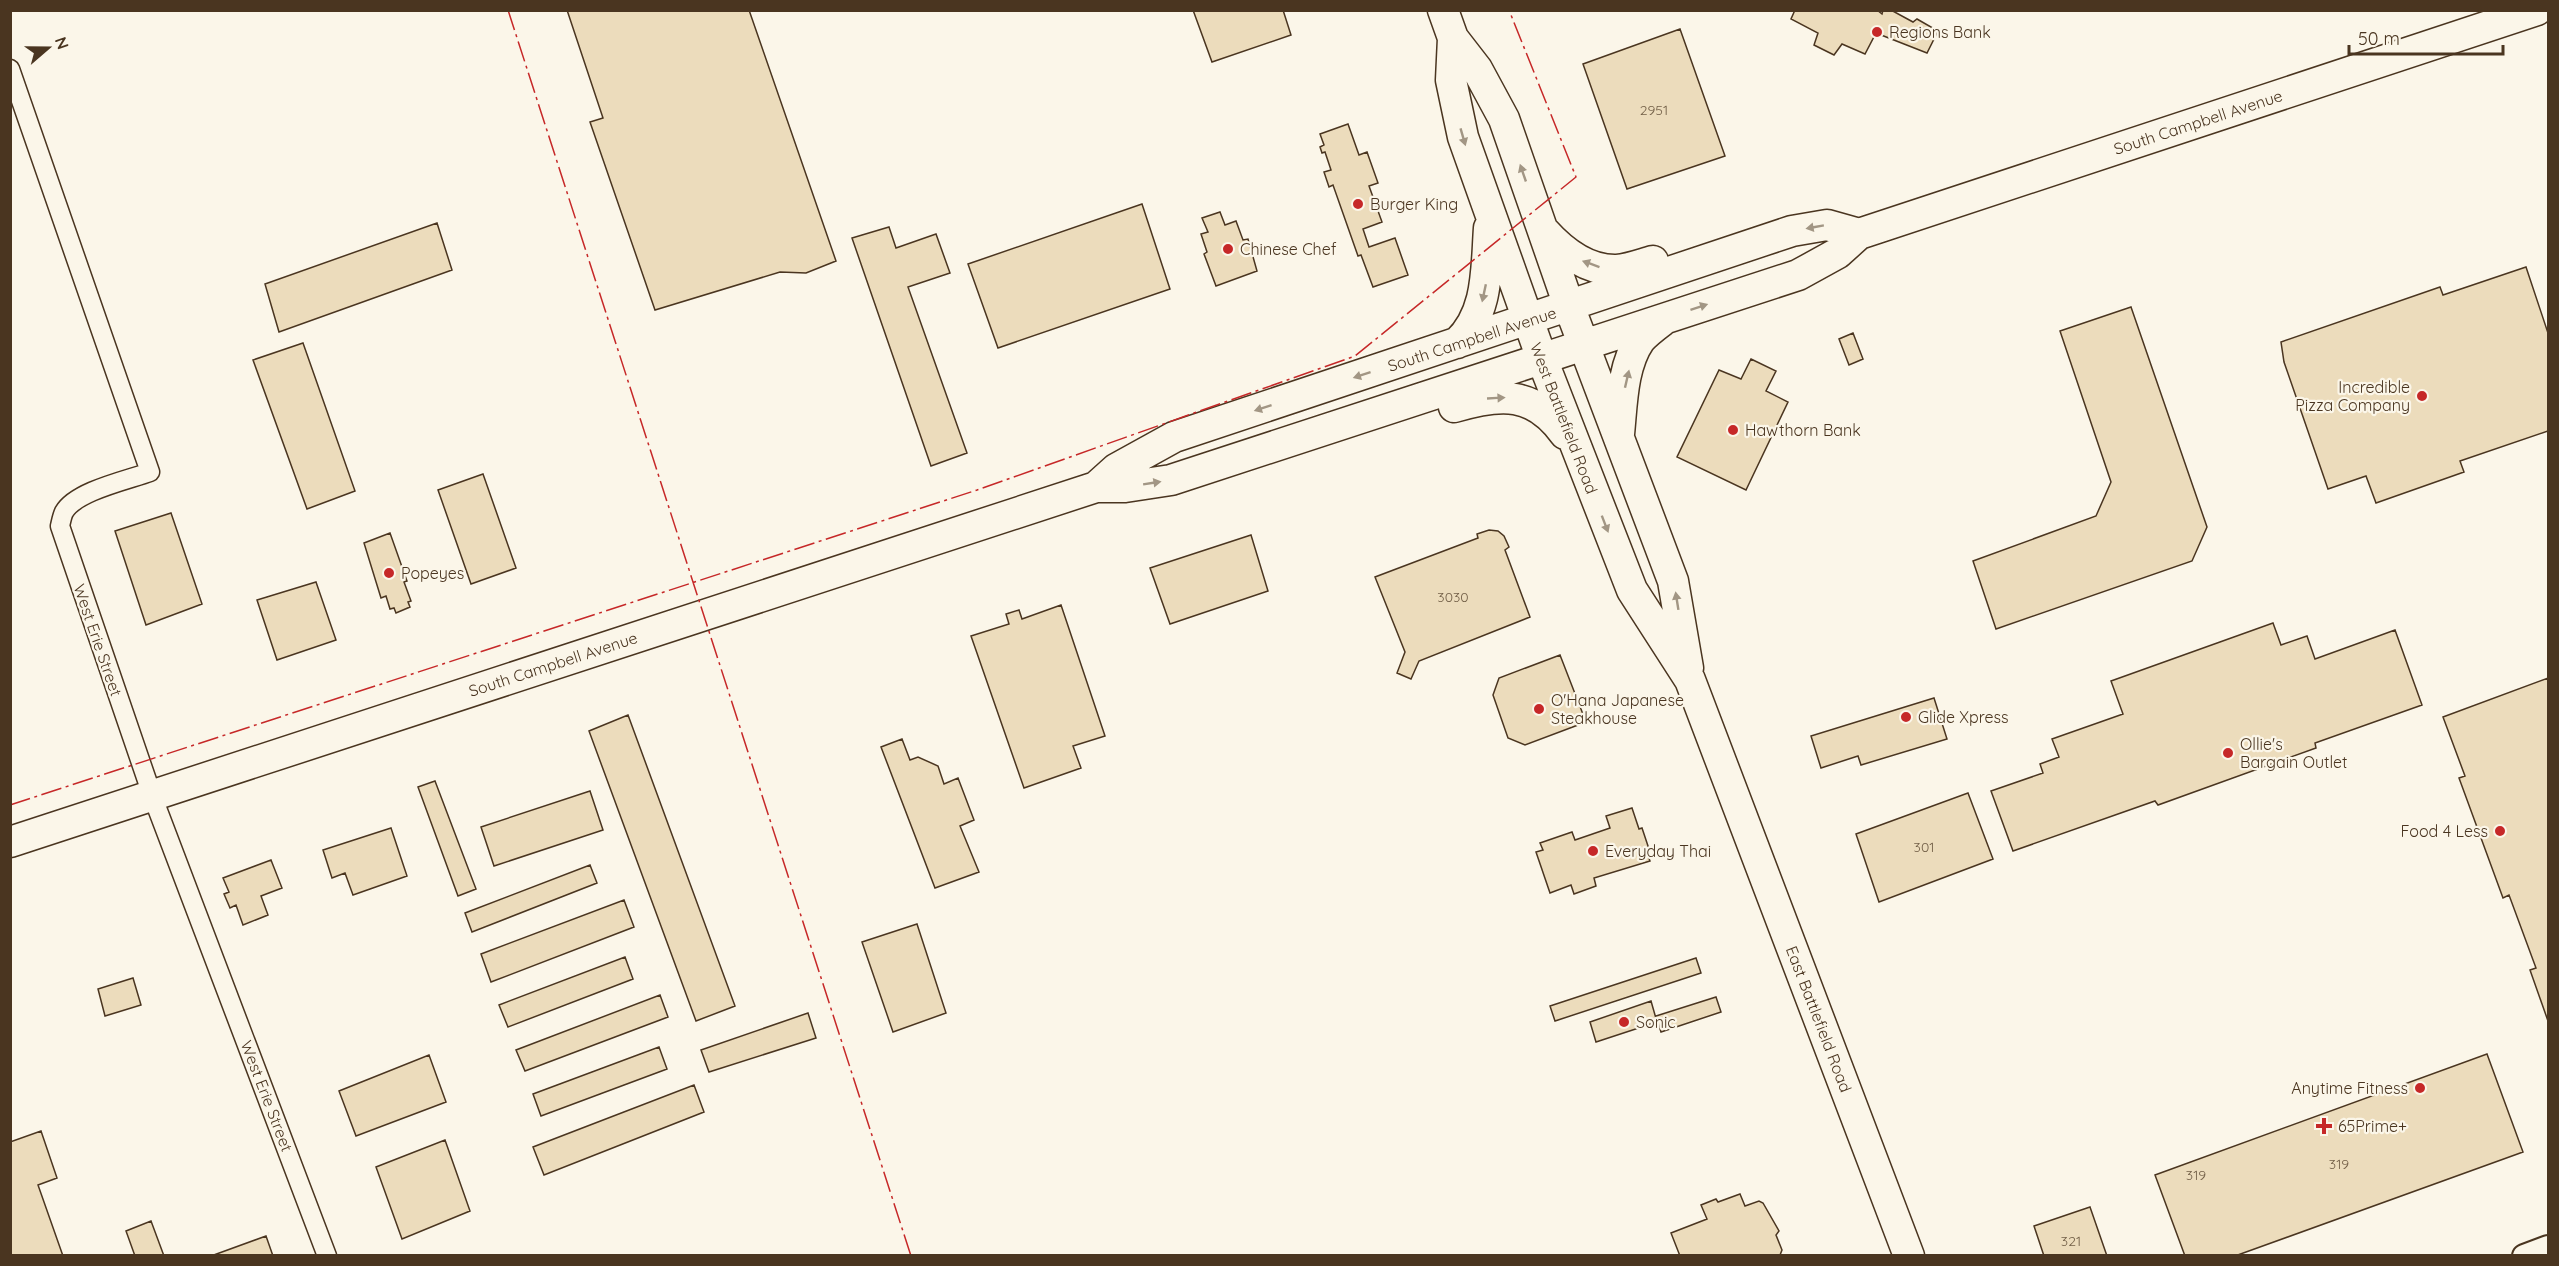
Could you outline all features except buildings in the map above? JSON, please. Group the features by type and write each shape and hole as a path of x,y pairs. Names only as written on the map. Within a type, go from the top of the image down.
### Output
{"main road":[{"name":"South Campbell Avenue","path":"10,843 1096,487 1125,487 1171,480 1542,360 1798,275 1839,253 1859,234 2537,10"},
{"name":"West Battlefield Road","path":"1448,24 1451,80 1462,137 1527,320 1632,590 1689,680"},
{"name":"West Battlefield Road","path":"1448,24 1477,69 1504,119 1583,345 1673,581 1689,680 1728,783"},
{"path":"1457,343 1473,326 1485,291 1489,213"},
{"name":"South Campbell Avenue","path":"1096,487 1116,469 1174,437 1770,238 1792,231 1827,225 1859,234"},
{"path":"1542,228 1558,248 1571,256 1594,266 1617,270 1736,238 1770,238"},
{"path":"1618,437 1625,383 1634,353 1647,333 1665,318"},
{"path":"1296,440 1365,434 1478,400 1506,397 1546,411 1577,450"},
{"name":"East Battlefield Road","path":"1728,783 1910,1256"}],"street":[{"path":"2544,10 2548,24"},
{"name":"West Erie Street","path":"10,69 150,472 92,492 75,501 64,512 60,526 152,795 327,1256"},
{"path":"2524,1256 2548,1247"}],"power":[{"path":"508,10 911,1256"},
{"path":"10,805 977,490 1355,356 1576,177 1509,10"}],"place":[{"name":"Regions Bank","path":"1877,32"},
{"name":"Burger King","path":"1358,204"},
{"name":"Chinese Chef","path":"1228,249"},
{"name":"Incredible Pizza Company","path":"2422,396"},
{"name":"Hawthorn Bank","path":"1733,430"},
{"name":"Popeyes","path":"389,573"},
{"name":"O'Hana Japanese Steakhouse","path":"1539,709"},
{"name":"Glide Xpress","path":"1906,717"},
{"name":"Ollie's Bargain Outlet","path":"2228,753"},
{"name":"Food 4 Less","path":"2500,831"},
{"name":"Everyday Thai","path":"1593,851"},
{"name":"Sonic","path":"1624,1022"},
{"name":"Anytime Fitness","path":"2420,1088"},
{"name":"65Prime+","path":"2324,1126"}]}
